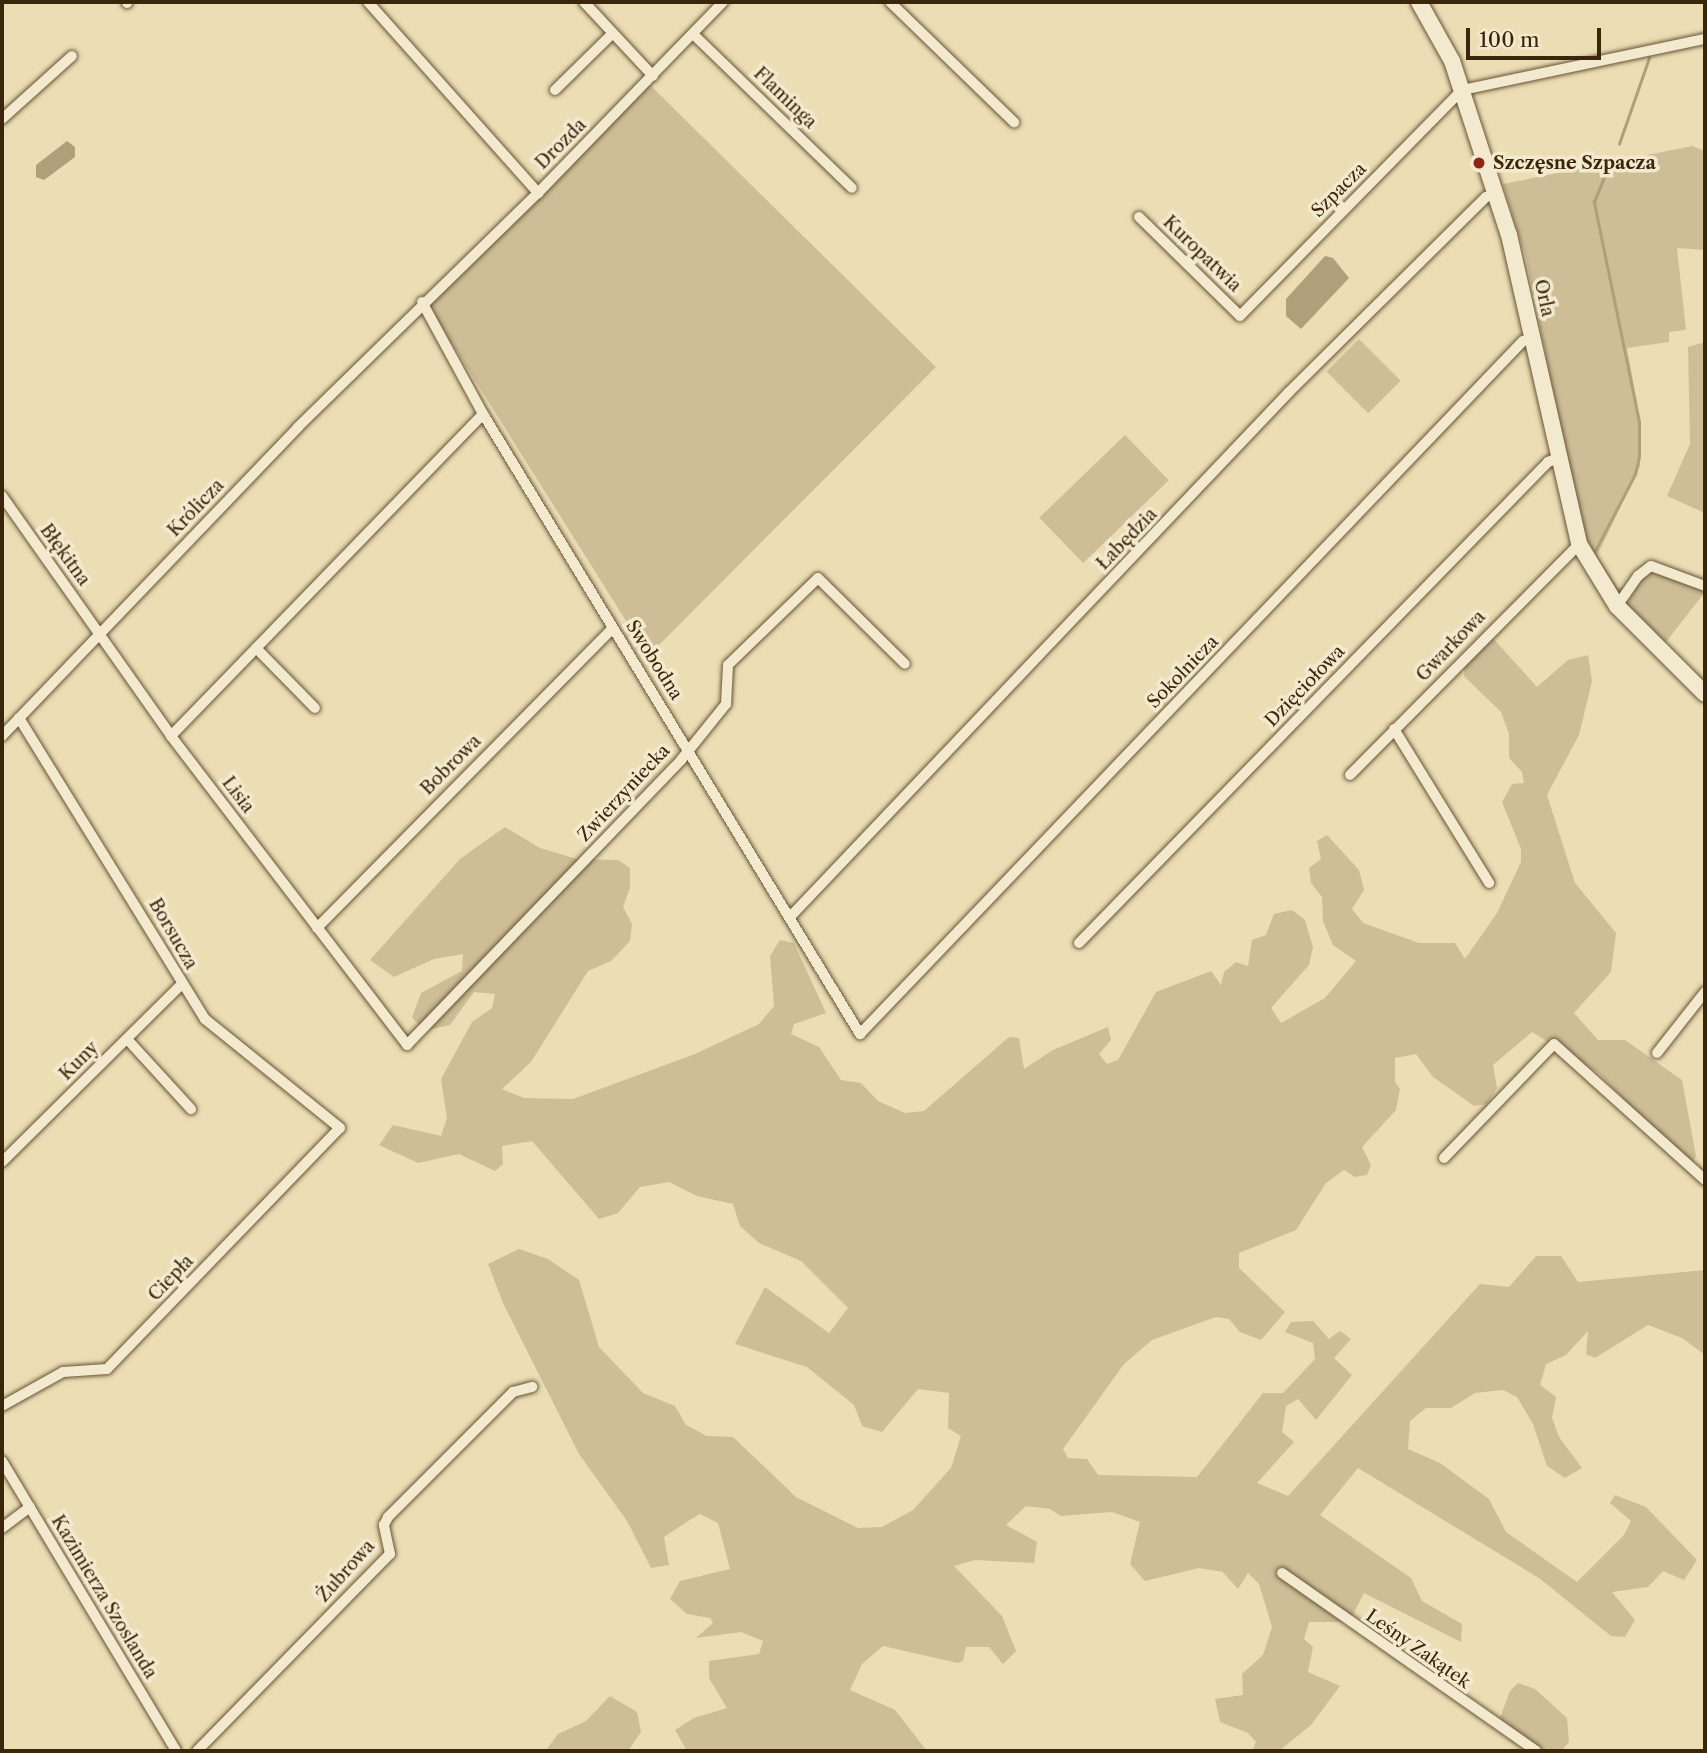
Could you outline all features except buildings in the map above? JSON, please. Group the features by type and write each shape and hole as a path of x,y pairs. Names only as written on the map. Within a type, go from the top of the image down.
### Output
{"street":[{"path":"368,2 537,193"},
{"path":"584,2 653,76"},
{"name":"Drozda","path":"420,304 537,193 723,2"},
{"path":"890,2 1014,121"},
{"name":"Orla","path":"1419,2 1441,37 1462,90 1496,193 1533,338 1579,544 1617,606 1705,694"},
{"path":"555,90 613,33"},
{"name":"Flaminga","path":"693,34 852,188"},
{"path":"1462,90 1705,39"},
{"path":"2,119 72,56"},
{"name":"Szpacza","path":"1240,316 1462,90"},
{"name":"Łabędzia","path":"790,917 1289,392 1486,197 1496,193"},
{"name":"Kuropatwia","path":"1139,217 1240,316"},
{"name":"Swobodna","path":"420,304 483,414 612,628 688,747 860,1034"},
{"name":"Królicza","path":"2,736 420,304"},
{"name":"Sokolnicza","path":"860,1034 1523,341 1533,338"},
{"path":"171,736 483,414"},
{"name":"Dzięciołowa","path":"1079,943 1548,462 1558,458"},
{"name":"Błękitna","path":"2,496 100,634"},
{"name":"Gwarkowa","path":"1350,775 1579,544"},
{"path":"1617,606 1638,576 1651,566 1705,586"},
{"name":"Zwierzyniecka","path":"351,975 407,1045 726,704 728,665 818,578 905,664"},
{"name":"Bobrowa","path":"317,928 612,628"},
{"name":"Lisia","path":"100,634 171,736 351,975"},
{"path":"256,648 315,708"},
{"name":"Borsucza","path":"19,718 181,985 214,1030 340,1128"},
{"path":"1394,729 1489,883"},
{"name":"Kuny","path":"2,1161 181,985"},
{"path":"1657,1053 1705,992"},
{"path":"127,1038 191,1109"},
{"path":"1444,1158 1554,1044 1705,1180"},
{"name":"Ciepła","path":"2,1406 63,1372 107,1369 340,1128"},
{"name":"Żubrowa","path":"197,1751 390,1554 384,1525 388,1517 513,1392 532,1387"},
{"name":"Kazimierza Szoslanda","path":"2,1461 176,1751"},
{"path":"2,1528 30,1507"},
{"name":"Leśny Zakątek","path":"1282,1573 1536,1751"}],"shaded area":[{"path":"650,85 936,367 648,656 429,307"},
{"path":"67,141 75,147 75,157 44,180 36,177 36,165"},
{"path":"1692,146 1705,151 1705,250 1677,248 1686,330 1669,332 1669,342 1627,348 1641,424 1640,466 1597,556 1618,588 1627,587 1622,598 1607,584 1580,522 1526,258 1503,184"},
{"path":"1325,256 1333,258 1349,278 1301,329 1286,316 1286,299"},
{"path":"1359,339 1401,381 1368,413 1326,372"},
{"path":"1705,342 1705,513 1667,496 1690,444 1688,347"},
{"path":"1125,435 1169,480 1083,563 1039,518"},
{"path":"1655,569 1705,592 1662,647 1626,606 1643,575"},
{"path":"1490,635 1537,687 1568,660 1588,655 1592,681 1579,735 1547,795 1575,883 1616,933 1611,972 1574,1013 1598,1040 1625,1040 1682,1080 1696,1156 1691,1165 1597,1072 1532,1032 1493,1065 1497,1088 1487,1104 1474,1106 1433,1077 1416,1054 1395,1058 1395,1082 1400,1089 1396,1110 1362,1147 1371,1165 1367,1175 1355,1177 1344,1170 1326,1183 1296,1230 1239,1253 1239,1268 1285,1312 1261,1340 1240,1332 1229,1319 1216,1317 1152,1340 1124,1364 1063,1449 1068,1458 1087,1459 1098,1475 1197,1477 1263,1393 1283,1393 1315,1359 1313,1343 1285,1332 1291,1322 1313,1321 1329,1339 1340,1331 1351,1339 1334,1358 1352,1375 1316,1420 1298,1399 1286,1406 1282,1432 1294,1442 1257,1483 1288,1496 1480,1284 1509,1287 1536,1256 1561,1256 1578,1282 1705,1270 1705,1355 1682,1338 1648,1325 1595,1358 1586,1354 1588,1331 1566,1355 1546,1364 1540,1385 1556,1397 1552,1418 1559,1437 1582,1468 1565,1478 1547,1466 1533,1424 1517,1397 1503,1390 1475,1393 1451,1408 1426,1408 1410,1421 1408,1449 1440,1463 1489,1499 1506,1532 1577,1582 1624,1535 1631,1521 1610,1503 1615,1495 1646,1507 1697,1560 1684,1580 1663,1571 1648,1587 1612,1592 1635,1620 1625,1637 1611,1636 1539,1578 1358,1468 1320,1515 1411,1578 1422,1601 1462,1624 1461,1642 1364,1593 1349,1622 1309,1622 1304,1639 1313,1647 1308,1672 1340,1686 1311,1725 1279,1751 1252,1751 1256,1742 1248,1733 1220,1722 1215,1699 1243,1695 1242,1674 1263,1655 1272,1627 1259,1584 1248,1573 1238,1589 1223,1572 1199,1568 1145,1581 1130,1564 1140,1522 1112,1512 1061,1516 1050,1509 1026,1506 1006,1525 1037,1542 1034,1563 975,1560 954,1566 1002,1616 1016,1651 1003,1664 989,1647 966,1647 963,1661 958,1663 883,1646 862,1664 850,1690 895,1710 927,1751 687,1751 675,1730 694,1718 727,1708 709,1678 709,1661 759,1654 763,1641 741,1632 696,1638 713,1623 710,1618 687,1614 670,1599 680,1581 730,1569 718,1523 700,1514 664,1537 669,1565 651,1568 627,1521 579,1454 503,1303 488,1264 519,1249 548,1259 579,1280 599,1347 643,1393 675,1406 686,1425 707,1436 733,1437 796,1497 858,1528 882,1527 913,1510 951,1468 961,1436 948,1428 949,1393 918,1389 882,1432 862,1426 854,1405 807,1367 735,1344 765,1287 829,1333 848,1308 801,1261 759,1243 740,1226 733,1204 697,1196 669,1182 640,1187 618,1213 599,1219 532,1141 502,1146 503,1164 495,1171 459,1154 418,1163 379,1145 393,1125 441,1136 447,1118 441,1079 472,1022 492,1008 495,994 474,992 450,1025 424,1031 412,1017 421,993 462,971 463,954 434,959 394,977 370,960 460,859 505,827 540,848 577,859 618,860 630,868 630,888 623,907 632,924 630,941 611,961 588,971 531,1062 502,1089 524,1098 573,1099 695,1054 759,1024 774,1006 770,956 780,940 794,943 826,1013 794,1024 791,1034 819,1047 841,1080 861,1083 878,1101 905,1113 924,1111 1009,1037 1019,1038 1024,1069 1053,1050 1108,1027 1111,1040 1099,1054 1107,1064 1118,1060 1156,992 1211,971 1221,985 1224,972 1236,962 1248,966 1252,940 1266,935 1274,914 1292,910 1305,920 1313,947 1309,965 1271,1008 1281,1023 1325,998 1356,961 1333,945 1323,921 1322,897 1311,883 1309,868 1321,859 1317,841 1327,835 1359,870 1364,890 1352,909 1363,923 1419,943 1455,943 1465,959 1497,913 1521,862 1521,849 1502,802 1512,784 1524,783 1522,772 1509,758 1509,734 1501,712 1464,676 1465,659"},
{"path":"1518,1683 1535,1689 1567,1718 1569,1742 1561,1751 1543,1751 1500,1718 1510,1691"},
{"path":"610,1696 637,1712 641,1732 628,1751 547,1749 558,1734 586,1721"}],"waterway":[{"path":"1619,144 1649,58"},
{"path":"1595,551 1635,474 1639,456 1639,422 1594,202 1610,162"}],"place":[{"name":"Szczęsne Szpacza","path":"1479,163"}]}
